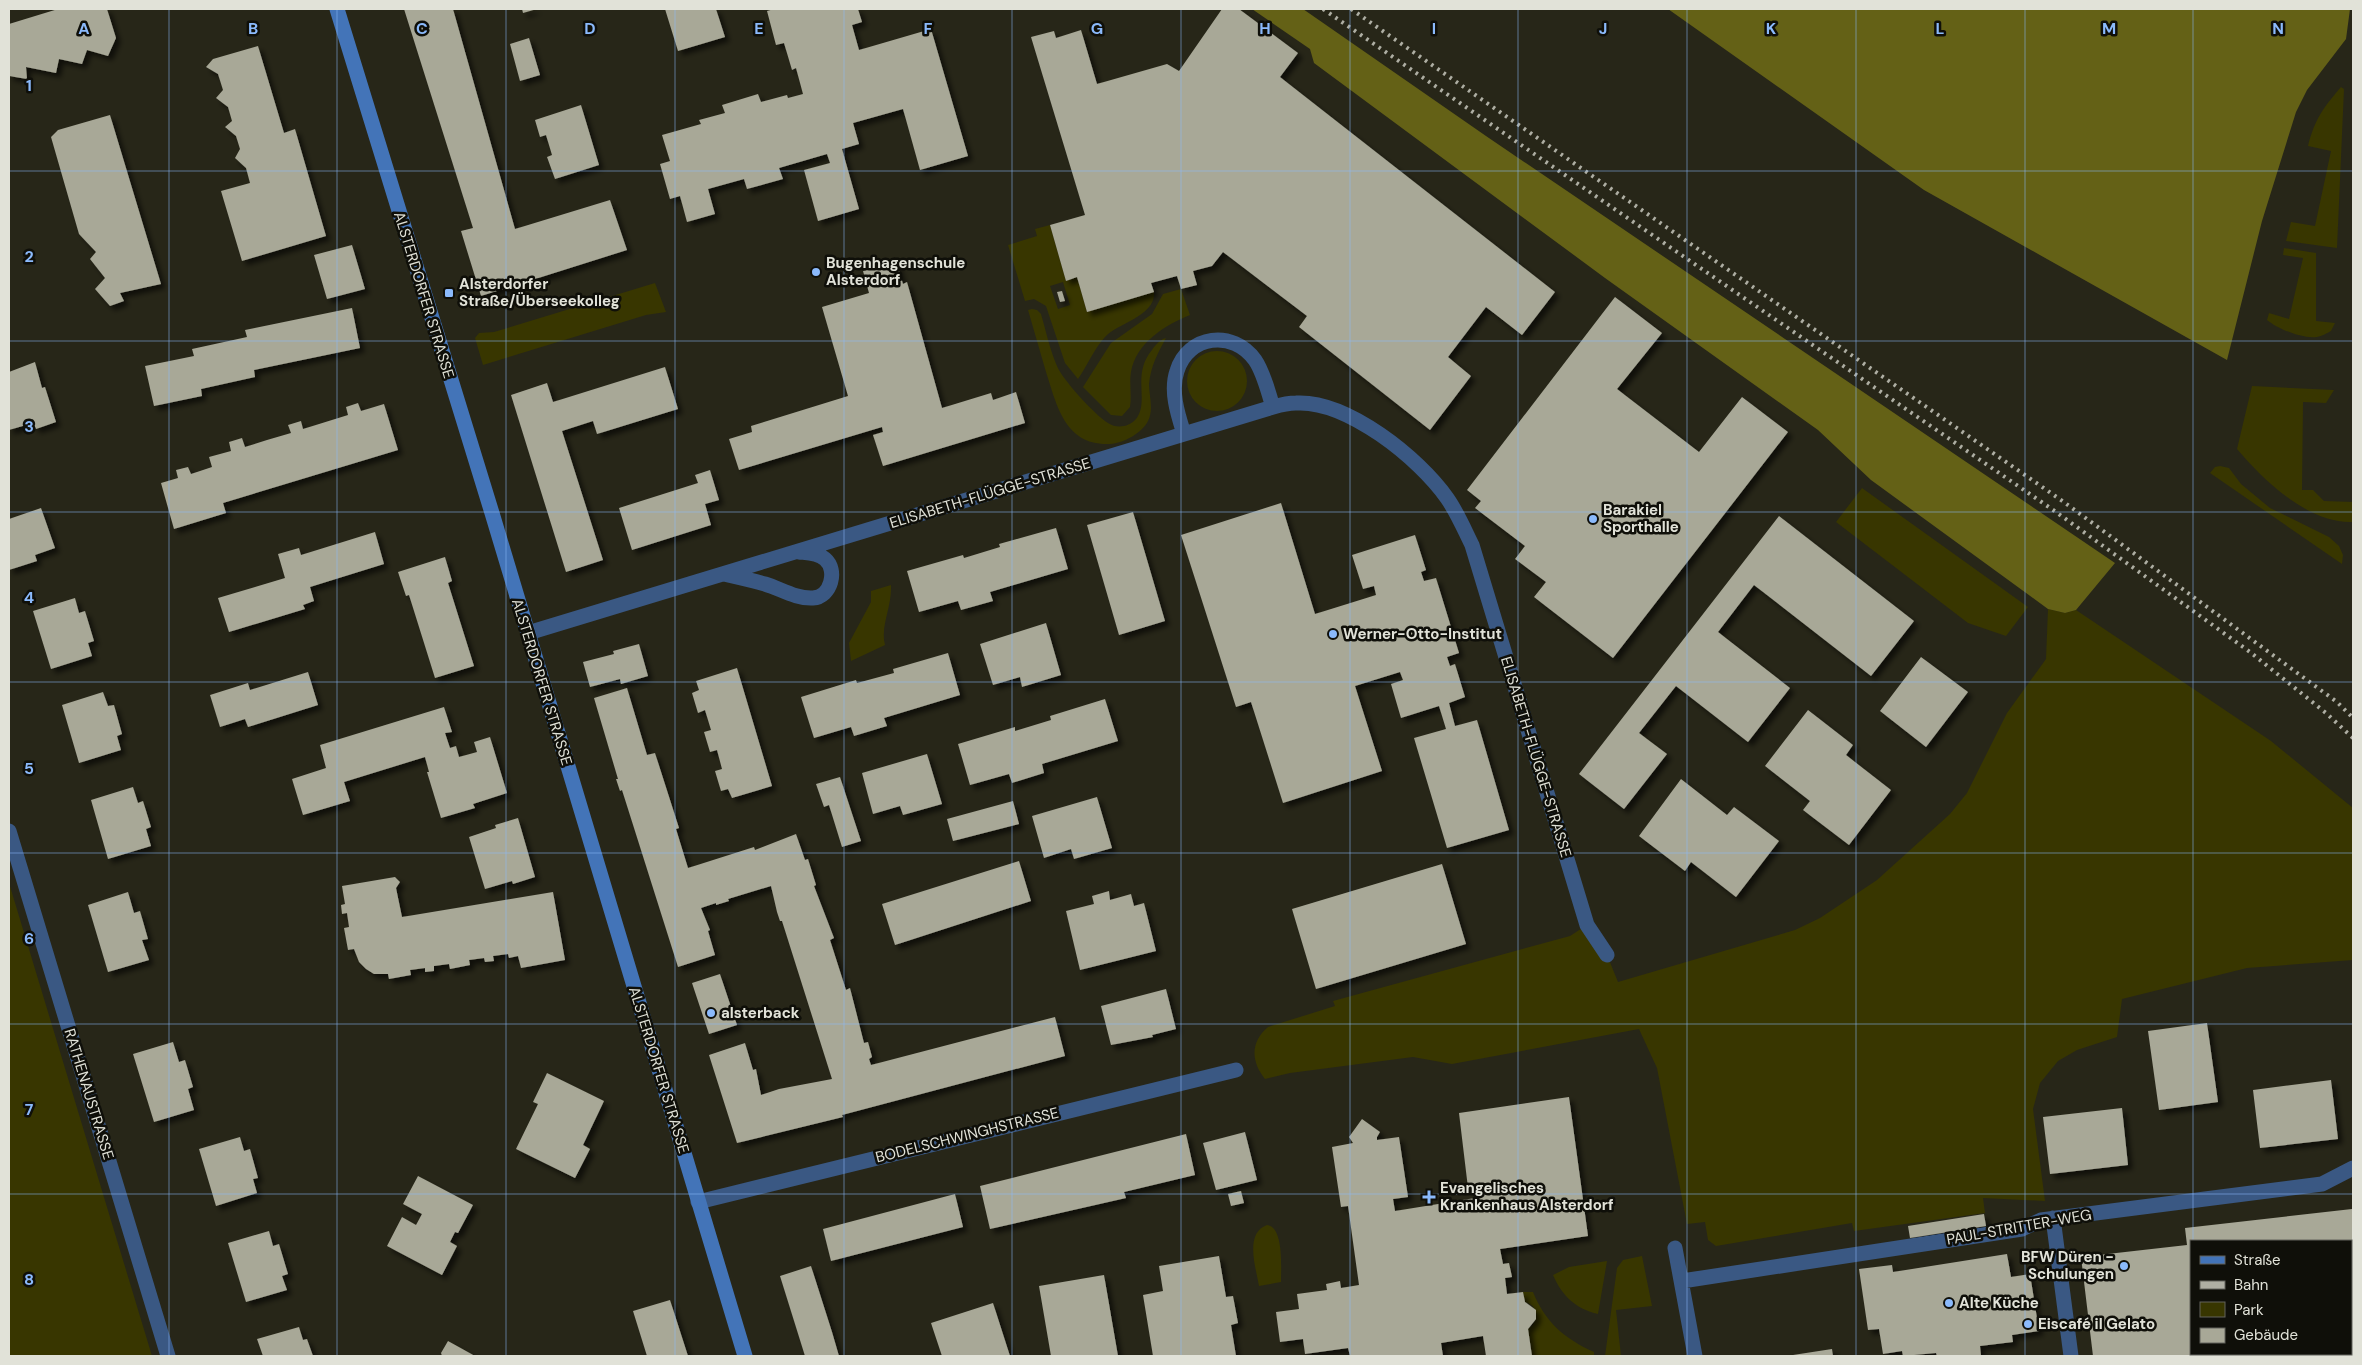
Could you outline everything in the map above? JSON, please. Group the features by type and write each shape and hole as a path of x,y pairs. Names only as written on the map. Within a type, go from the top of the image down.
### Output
{"street":[{"name":"ALSTERDORFER STRASSE","path":"337,9 528,634 745,1356"},
{"path":"1184,434 1174,392 1176,372 1183,356 1196,345 1206,341 1226,341 1240,347 1255,360 1273,407"},
{"name":"ELISABETH-FLÜGGE-STRASSE","path":"528,634 1273,407 1296,403 1314,404 1335,411 1360,423 1384,438 1413,461 1447,498 1472,545 1587,925 1607,955"},
{"name":"ELISABETH-FLÜGGE-STRASSE","path":"724,574 766,585 799,598 816,598 827,590 832,579 830,567 825,559 813,553 795,552"},
{"name":"RATHENAUSTRASSE","path":"9,831 168,1356"},
{"name":"BODELSCHWINGHSTRASSE","path":"698,1202 1200,1077 1236,1070"},
{"name":"PAUL-STRITTER-WEG","path":"1682,1281 2022,1229 2041,1220 2053,1218 2322,1184 2353,1168"},
{"path":"2053,1218 2071,1356"},
{"path":"1675,1248 1695,1356"}],"green space":[{"path":"2341,87 2344,89 2337,248 2286,241 2291,222 2315,226 2331,151 2308,146 2320,114"},
{"path":"1050,225 1066,281 1077,277 1087,312 1154,292 1153,300 1143,313 1105,337 1078,379 1065,363 1046,306 1034,299 1025,301 1008,245 1037,236 1035,229","holes":["1063,282 1070,305 1058,309 1050,286"]},
{"path":"2284,248 2316,253 2316,321 2335,323 2331,331 2317,337 2297,335 2277,327 2267,320 2269,313 2289,319 2303,258 2283,255"},
{"path":"655,283 666,312 646,315 483,365 475,338 479,333 494,332"},
{"path":"1181,289 1190,315 1171,324 1145,344 1134,362 1131,372 1130,407 1122,416 1111,415 1083,387 1111,343 1152,314 1163,294"},
{"path":"1028,310 1037,310 1041,314 1050,347 1060,372 1095,413 1115,426 1126,425 1136,419 1140,412 1141,378 1146,359 1156,344 1166,338 1151,371 1149,384 1151,412 1142,430 1127,439 1110,444 1095,443 1073,431 1065,422 1054,398"},
{"path":"1211,351 1223,351 1239,359 1245,369 1247,381 1245,393 1239,403 1223,411 1211,411 1195,403 1187,387 1187,375 1195,359"},
{"path":"2252,386 2334,390 2326,403 2303,402 2302,490 2313,490 2324,501 2353,502 2353,522 2336,521 2304,508 2274,487 2237,449"},
{"path":"2215,467 2229,468 2241,484 2270,508 2329,537 2339,546 2343,555 2342,564 2210,473"},
{"path":"1862,488 2028,607 2006,636 1968,623 1836,522"},
{"path":"891,585 884,631 885,645 851,661 849,643 871,602 871,591"},
{"path":"2048,609 2065,613 2076,610 2271,741 2353,808 2353,960 2247,968 2122,999 2117,1037 2077,1050 2058,1061 2040,1083 2033,1109 2045,1201 1983,1198 1985,1213 1854,1231 1852,1223 1716,1246 1708,1240 1705,1222 1687,1224 1657,1068 1639,1029 1452,1064 1413,1057 1290,1073 1265,1079 1260,1072 1255,1059 1255,1046 1262,1033 1268,1027 1335,1006 1333,1001 1570,936 1587,925 1607,955 1618,982 1795,930 1820,918 1877,880 1950,814 1967,793 2007,713 2046,659"},
{"path":"9,883 152,1356 9,1356"},
{"path":"1267,1225 1272,1227 1279,1240 1281,1282 1259,1286 1254,1261 1254,1243 1260,1229"},
{"path":"1642,1256 1652,1306 1616,1310 1621,1356 1605,1356 1617,1268 1623,1260"},
{"path":"1607,1261 1598,1314 1576,1305 1565,1295 1553,1275 1569,1267"},
{"path":"1523,1292 1533,1292 1550,1321 1565,1335 1594,1352 1594,1356 1532,1356 1528,1329 1535,1322 1536,1314 1533,1307 1525,1302"}],"shaded area":[{"path":"1252,9 1303,9 1486,136 2115,563 2076,610 2065,613 2048,609 1871,480 1818,430 1605,278 1314,63 1310,49"},
{"path":"1668,9 2350,9 2346,39 2307,90 2296,112 2262,221 2227,360 1924,190"}],"building":[{"path":"58,9 107,9 116,38 108,56 87,50 82,64 59,59 56,73 26,67 27,79 9,76 9,24"},
{"path":"404,9 453,9 515,229 610,200 627,250 481,296 461,231 473,228"},
{"path":"522,9 537,9 523,13"},
{"path":"665,9 716,9 725,37 678,51"},
{"path":"774,9 858,9 862,22 852,25 859,50 931,29 968,156 920,170 903,109 853,123 859,144 842,149 859,209 818,221 804,170 830,163 827,154 779,168 783,179 747,189 744,179 708,189 715,214 687,222 680,196 670,199 660,164 670,161 662,135 701,124 699,120 725,113 722,105 758,94 761,102 787,95 788,98 803,94 796,68 792,70 784,43 776,45 767,11"},
{"path":"1222,9 1239,9 1298,53 1280,77 1555,292 1522,335 1486,307 1448,357 1471,376 1430,430 1299,327 1307,316 1223,252 1212,266 1193,271 1197,285 1181,289 1177,276 1151,283 1154,292 1087,312 1077,277 1066,281 1050,225 1085,215 1031,37 1054,31 1056,38 1081,30 1097,84 1167,64 1179,71"},
{"path":"529,38 540,75 520,81 510,44"},
{"path":"258,46 284,133 295,129 326,236 242,261 221,191 250,183 246,168 235,158 240,149 236,136 225,127 232,121 228,107 216,98 223,90 218,74 206,67 213,59"},
{"path":"581,105 599,165 555,179 547,157 552,155 546,135 540,137 535,120"},
{"path":"110,115 161,284 120,293 124,301 110,306 95,289 105,278 90,259 96,252 79,234 51,137 58,130"},
{"path":"352,245 365,289 327,299 314,255"},
{"path":"896,261 903,284 907,282 942,408 991,393 993,400 1016,392 1025,423 883,466 873,435 883,432 882,427 739,470 729,439 752,432 751,426 848,396 822,307 869,293 863,271"},
{"path":"1062,291 1065,301 1060,302 1057,292"},
{"name":"Barakiel Sporthalle","path":"1615,297 1662,333 1617,389 1699,452 1742,397 1788,432 1613,658 1534,597 1546,582 1515,559 1525,546 1475,508 1481,501 1467,490"},
{"path":"352,308 360,348 254,370 255,377 201,389 202,396 154,406 145,366 194,356 192,349 247,337 245,330"},
{"path":"35,362 42,388 45,387 56,422 36,429 33,423 9,430 9,372"},
{"path":"665,367 678,409 597,434 593,421 562,431 603,560 566,572 511,395 547,383 553,402"},
{"path":"358,403 361,411 384,404 398,450 223,503 226,513 174,529 161,483 178,478 176,470 188,467 191,474 212,467 209,457 231,451 229,442 242,438 245,447 291,433 288,425 301,421 303,429 348,415 346,407"},
{"path":"710,470 719,500 705,504 711,525 632,550 619,508 698,483 695,475"},
{"name":"Werner-Otto-Institut","path":"1281,503 1315,614 1376,595 1374,586 1363,589 1352,555 1415,535 1426,570 1421,572 1424,581 1436,578 1459,653 1447,657 1450,666 1455,664 1465,697 1449,703 1455,726 1477,720 1509,830 1447,848 1414,738 1446,729 1439,706 1401,718 1391,684 1403,680 1400,672 1355,686 1382,771 1283,803 1251,702 1236,707 1181,535"},
{"path":"41,508 55,548 35,555 37,561 9,570 9,519"},
{"path":"1133,512 1165,621 1119,635 1087,525"},
{"path":"1779,516 1914,621 1871,676 1754,585 1718,632 1790,688 1748,742 1676,686 1639,733 1667,754 1624,809 1579,774"},
{"path":"1056,528 1068,569 990,592 993,601 961,610 958,601 919,612 907,571 963,555 964,558 1000,547 999,544"},
{"path":"375,532 384,564 310,587 314,601 303,605 305,609 229,632 218,598 285,578 278,554 299,548 301,555"},
{"path":"445,557 452,581 448,583 474,666 435,678 409,595 406,596 398,572"},
{"path":"75,598 79,613 85,611 94,641 88,643 92,656 51,669 33,611"},
{"path":"1046,623 1061,675 1022,687 1020,677 993,685 980,644"},
{"path":"639,644 648,676 621,684 620,679 590,687 583,662 614,654 613,651"},
{"path":"948,653 960,695 884,718 887,726 854,736 851,727 814,738 801,697 856,680 857,683 894,673 893,669"},
{"path":"1921,657 1968,692 1926,747 1880,711"},
{"path":"737,668 772,786 732,798 728,789 721,791 715,771 722,769 717,750 710,752 704,732 711,730 705,710 698,713 692,693 699,690 696,681"},
{"path":"308,672 318,705 248,727 245,719 220,727 210,695 248,683 250,690"},
{"path":"627,688 647,755 655,753 679,828 676,829 688,868 754,847 755,850 796,834 805,860 808,859 816,885 814,886 834,938 830,940 846,990 850,988 864,1043 868,1042 872,1057 869,1059 871,1065 1055,1017 1065,1056 842,1115 843,1117 737,1143 709,1055 745,1043 753,1070 756,1069 761,1095 779,1089 832,1079 782,921 780,921 777,912 771,886 728,899 729,901 701,908 710,930 708,931 715,955 678,967 622,790 620,791 616,779 618,779 594,698"},
{"path":"103,692 108,706 114,705 122,734 117,736 121,750 79,763 62,705"},
{"path":"1105,699 1118,741 1042,764 1044,773 1012,783 1009,774 970,785 958,744 1015,727 1015,731 1051,720 1050,716"},
{"path":"444,707 452,732 445,733 450,748 456,746 459,757 477,752 474,742 490,737 507,793 473,804 475,808 441,818 427,772 429,772 425,757 344,782 350,801 303,815 292,779 326,768 320,745"},
{"path":"1808,710 1853,745 1846,755 1891,790 1849,845 1803,810 1810,801 1765,766"},
{"path":"927,754 942,804 903,815 900,806 873,814 862,773"},
{"path":"840,777 861,841 842,847 829,805 824,807 816,784"},
{"path":"1681,779 1727,815 1734,807 1779,841 1736,897 1691,862 1685,871 1639,836"},
{"path":"133,787 138,803 143,801 151,827 146,829 151,846 108,859 91,800"},
{"path":"1097,797 1112,848 1074,859 1071,849 1044,858 1032,816"},
{"path":"1013,801 1019,824 953,841 947,819"},
{"path":"518,818 535,877 513,884 512,881 485,889 469,837 496,828 495,825"},
{"path":"1019,861 1031,901 895,945 882,904"},
{"path":"1442,864 1466,944 1316,989 1292,909"},
{"path":"395,877 400,882 396,888 402,917 553,892 565,960 521,968 518,956 509,958 508,954 493,956 494,961 485,962 484,958 469,960 470,965 450,969 449,964 434,966 434,971 425,972 425,968 410,970 411,975 389,979 388,974 374,974 359,962 354,949 348,950 344,928 349,927 347,913 342,914 341,905 345,904 342,886"},
{"path":"1109,891 1110,900 1131,894 1134,906 1144,903 1156,951 1080,970 1066,911 1094,904 1092,896"},
{"path":"128,892 134,913 140,911 148,939 142,940 149,960 108,972 88,905"},
{"path":"720,974 737,1025 709,1034 692,983"},
{"path":"1166,989 1176,1029 1152,1035 1153,1037 1111,1045 1101,1006"},
{"path":"2207,1023 2218,1102 2159,1110 2148,1031"},
{"path":"173,1042 179,1062 185,1060 193,1087 188,1089 194,1110 154,1122 133,1054"},
{"path":"547,1073 604,1101 583,1145 590,1149 575,1178 516,1149 538,1104 533,1102"},
{"path":"2331,1080 2338,1139 2260,1148 2253,1090"},
{"path":"1569,1097 1588,1236 1500,1249 1503,1264 1509,1263 1512,1277 1505,1278 1507,1294 1523,1292 1525,1302 1536,1310 1536,1319 1528,1329 1532,1356 1486,1356 1483,1336 1441,1343 1443,1356 1350,1356 1348,1348 1305,1354 1303,1339 1280,1342 1276,1312 1299,1309 1297,1294 1327,1290 1326,1284 1340,1281 1341,1288 1359,1285 1348,1206 1341,1207 1332,1147 1353,1143 1349,1137 1362,1119 1380,1132 1377,1140 1399,1137 1408,1197 1393,1199 1395,1211 1475,1198 1473,1189 1468,1188 1459,1113"},
{"path":"2122,1108 2128,1165 2050,1174 2043,1117"},
{"path":"1245,1132 1257,1180 1216,1190 1203,1143"},
{"path":"1186,1134 1195,1175 1124,1192 1126,1198 990,1229 980,1186"},
{"path":"240,1137 244,1151 250,1149 258,1178 253,1179 257,1193 216,1206 199,1149"},
{"path":"418,1176 473,1205 458,1233 455,1232 450,1242 457,1246 442,1275 387,1246 402,1217 416,1225 422,1214 403,1204"},
{"path":"1241,1191 1244,1203 1231,1206 1228,1194"},
{"path":"955,1194 963,1227 831,1261 823,1229"},
{"path":"2352,1209 2353,1271 2352,1240 2190,1240 2190,1355 2324,1355 2093,1356 2081,1257 2187,1245 2185,1228"},
{"path":"1984,1214 1986,1226 1910,1238 1908,1226"},
{"path":"269,1231 273,1246 279,1244 288,1274 282,1276 287,1290 246,1302 228,1243"},
{"name":"Alte Küche","path":"2007,1254 2011,1277 2030,1274 2039,1331 2012,1335 2013,1342 1980,1346 1981,1356 1937,1356 1936,1353 1903,1356 1902,1351 1883,1354 1879,1329 1868,1330 1859,1269 1892,1265 1893,1272"},
{"path":"1219,1256 1226,1297 1233,1296 1238,1323 1231,1325 1236,1356 1153,1356 1143,1295 1163,1291 1159,1266"},
{"path":"811,1266 839,1356 805,1356 780,1276"},
{"path":"1104,1275 1118,1356 1051,1356 1039,1286"},
{"path":"670,1300 688,1356 647,1356 633,1311"},
{"path":"993,1303 1010,1356 942,1356 931,1323"},
{"path":"2352,1314 2353,1320 2352,1352"},
{"path":"299,1327 303,1340 307,1339 313,1356 263,1356 257,1339"},
{"path":"448,1341 475,1356 442,1356 441,1353"},
{"path":"1832,1349 1833,1356 1793,1355"}],"railway":[{"path":"1323,9 2056,512 2250,652 2326,713 2353,738"},
{"path":"1351,9 2061,500 2337,702 2353,718"}],"place":[{"name":"Bugenhagenschule Alsterdorf","path":"816,272"},
{"name":"Alsterdorfer Straße/Überseekolleg","path":"449,293"},
{"name":"Barakiel Sporthalle","path":"1593,519"},
{"name":"Werner-Otto-Institut","path":"1333,634"},
{"name":"alsterback","path":"711,1013"},
{"name":"Evangelisches Krankenhaus Alsterdorf","path":"1429,1197"},
{"name":"BFW Düren - Schulungen","path":"2124,1266"},
{"name":"Alte Küche","path":"1949,1303"},
{"name":"Eiscafé il Gelato","path":"2028,1324"}]}
